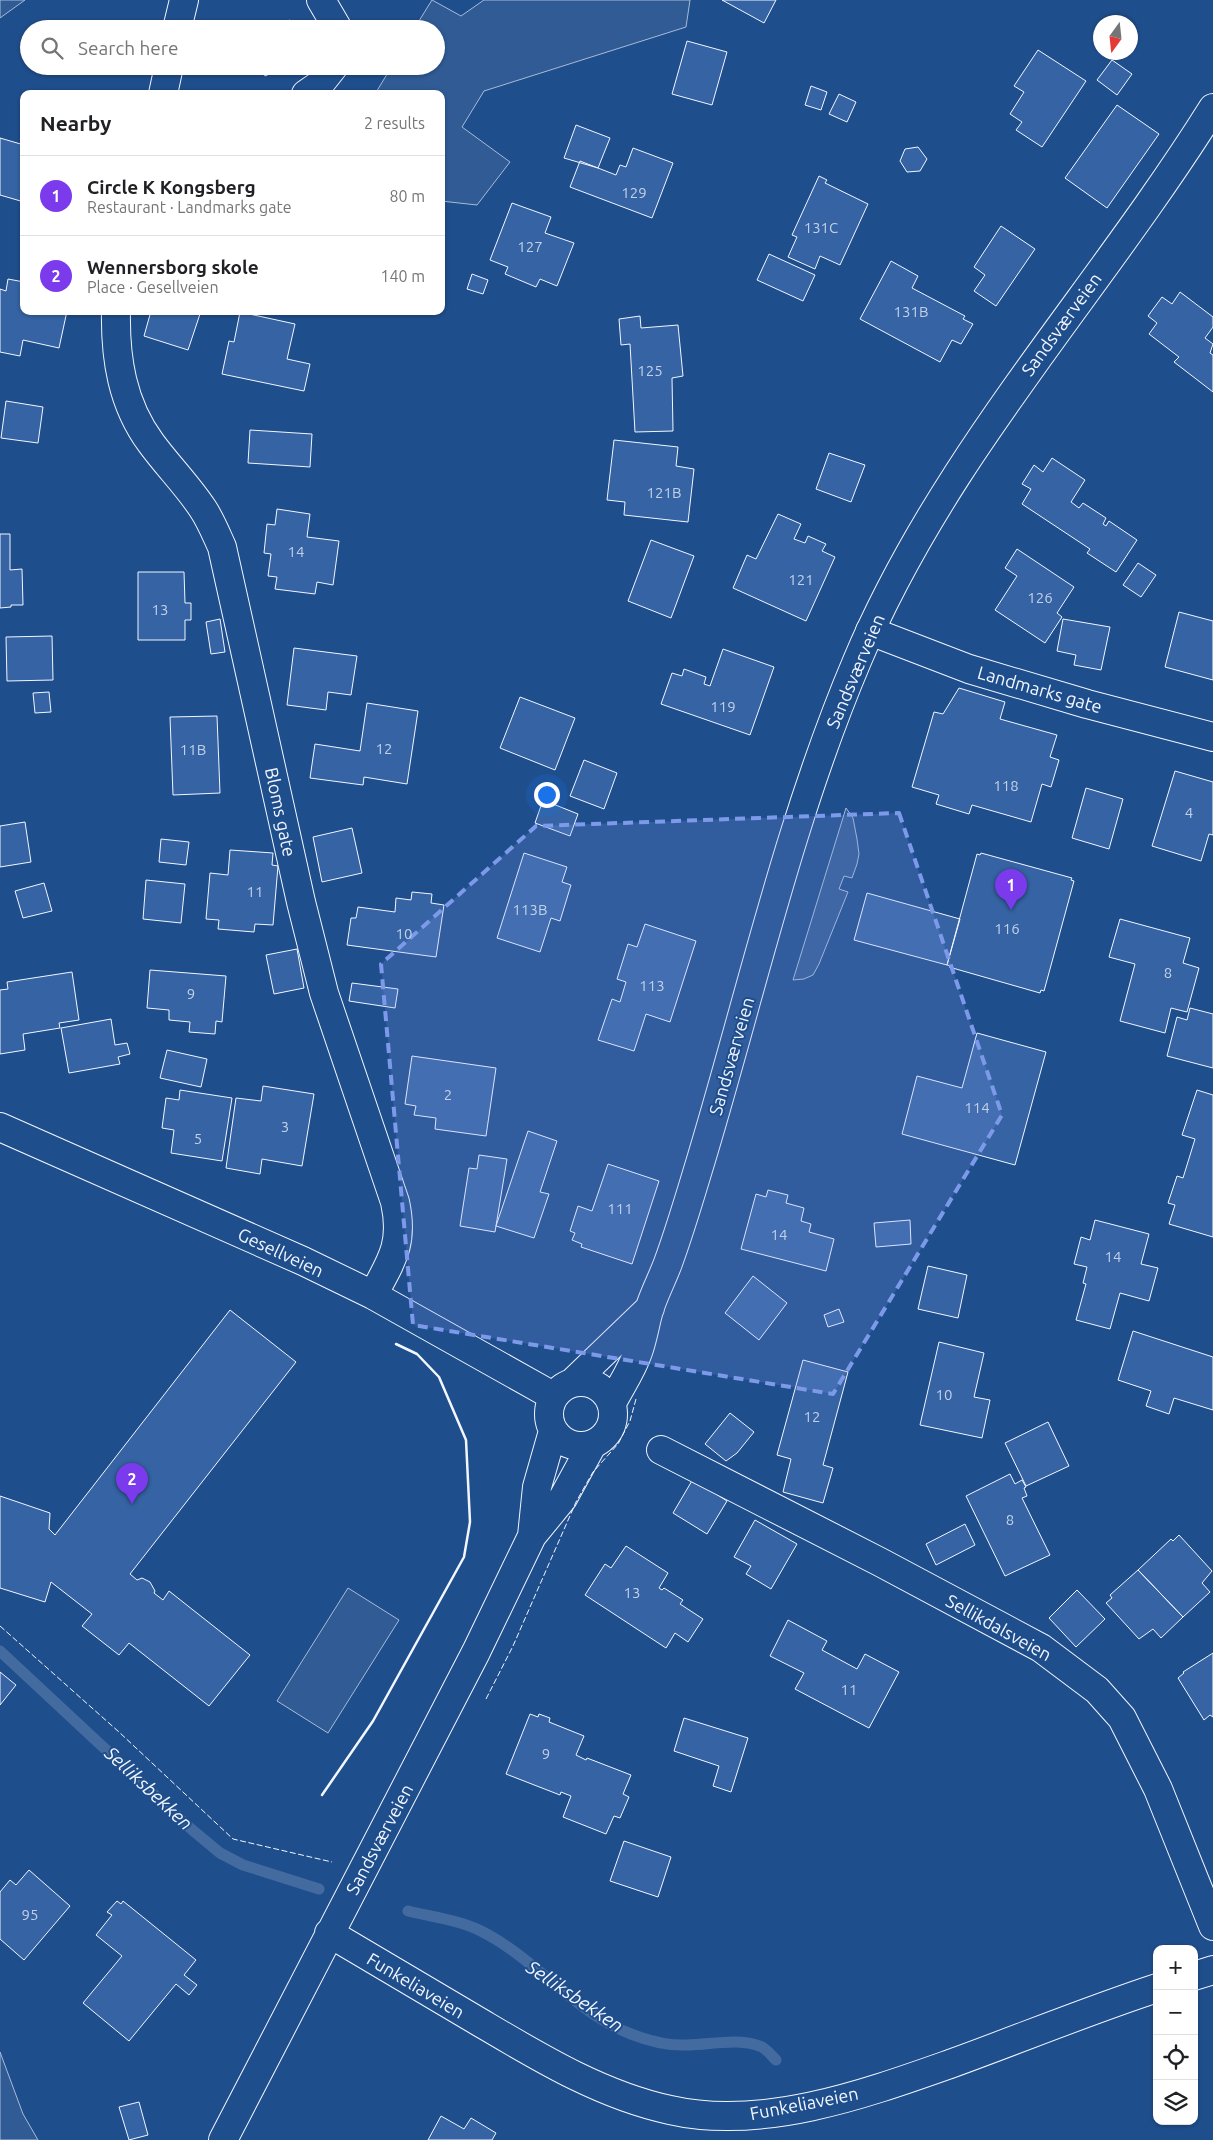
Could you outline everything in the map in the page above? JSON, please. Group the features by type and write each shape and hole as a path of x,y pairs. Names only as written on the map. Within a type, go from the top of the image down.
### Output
{"street":[{"path":"179,20 184,0"},
{"path":"321,0 333,20"},
{"path":"164,90 167,75"},
{"path":"312,90 319,85 327,75"},
{"name":"Sandsværveien","path":"612,1403 638,1354 650,1308 670,1258 686,1209 784,874 817,769 844,692 870,631 919,535 970,452 1179,160 1213,108"},
{"name":"Bloms gate","path":"116,315 115,343 121,380 128,402 150,441 204,510 222,547 301,902 324,993 398,1216 399,1233 396,1248 373,1295"},
{"name":"Landmarks gate","path":"870,631 969,669 1087,704 1213,738"},
{"name":"Gesellveien","path":"0,1127 276,1249 563,1389"},
{"name":"Sandsværveien","path":"563,1389 650,1308"},
{"path":"583,1381 601,1388 612,1403 613,1416 610,1428 603,1438 592,1445 581,1447 570,1445 560,1440 548,1420 549,1407 563,1389 583,1381"},
{"name":"Sandsværveien","path":"532,1536 537,1487 553,1431"},
{"name":"Sandsværveien","path":"223,2140 476,1652 532,1536 563,1498 592,1445"},
{"name":"Sellikdalsveien","path":"662,1450 880,1562 1041,1648 1097,1690 1122,1718 1151,1774 1213,1926"},
{"name":"Funkeliaveien","path":"329,1933 496,2032 596,2085 642,2103 672,2111 707,2116 776,2112 850,2096 912,2077 1153,1989"},
{"path":"1198,1975 1213,1970"}],"highlighted area":[{"path":"899,813 1002,1115 833,1394 413,1325 381,964 536,826"}],"shaded area":[{"path":"0,0 25,0 0,18"},
{"path":"432,0 461,16 484,0 690,0 686,27 484,91 462,127 510,162 477,205 445,201 445,90 377,90 387,75 445,75 445,20 420,20"},
{"path":"846,808 853,818 859,854 857,864 852,878 844,876 839,889 848,892 813,975 804,979 793,980"},
{"path":"348,1588 399,1620 328,1733 277,1701"},
{"path":"0,2052 23,2114 38,2140 0,2140"}],"building":[{"path":"722,0 776,0 764,23"},
{"path":"687,41 727,52 712,105 672,94"},
{"path":"1038,50 1086,81 1042,147 1016,130 1022,122 1010,114 1024,92 1014,86"},
{"path":"1112,60 1132,74 1117,95 1097,80"},
{"path":"811,86 827,92 821,110 805,105"},
{"path":"839,94 856,102 847,122 829,114"},
{"path":"1117,105 1159,134 1107,208 1065,178"},
{"path":"576,125 610,138 598,168 564,158"},
{"path":"0,138 20,144 20,201 0,195"},
{"path":"918,147 927,159 920,171 907,172 900,161 905,149"},
{"path":"633,148 673,163 652,218 570,187 580,161 616,175 620,165 626,167"},
{"path":"819,176 827,180 825,183 868,204 840,265 820,256 815,269 788,257 797,237 792,235"},
{"path":"512,203 551,217 545,233 574,243 557,286 540,279 536,287 505,274 508,267 490,260"},
{"path":"1001,226 1035,249 996,306 974,291 985,275 974,267"},
{"path":"769,254 815,275 803,301 757,280"},
{"path":"891,261 918,276 912,288 965,316 963,319 973,324 961,344 952,340 940,362 860,319"},
{"path":"472,274 488,280 483,294 467,289"},
{"path":"8,279 20,281 20,315 66,315 59,348 23,340 20,356 0,352 0,289 6,291"},
{"path":"1180,292 1213,317 1213,327 1205,338 1213,344 1210,353 1213,355 1213,392 1174,362 1179,357 1149,334 1157,323 1148,316 1162,297 1172,304"},
{"path":"150,315 200,315 188,350 144,336"},
{"path":"239,315 254,315 295,324 287,359 310,364 304,391 222,374 229,341 234,342"},
{"path":"640,316 641,328 678,325 683,376 672,378 673,431 635,432 630,344 621,345 619,319"},
{"path":"6,401 43,407 38,443 1,438"},
{"path":"250,430 312,434 310,467 248,463"},
{"path":"614,440 678,447 676,466 694,469 688,522 624,515 625,502 607,500"},
{"path":"829,453 865,465 851,502 816,489"},
{"path":"1052,458 1085,480 1071,502 1079,508 1083,503 1106,518 1103,524 1106,526 1109,521 1137,540 1116,572 1087,553 1090,549 1022,504 1031,489 1022,484 1034,465 1043,472"},
{"path":"277,509 310,514 307,537 339,541 333,585 317,582 315,594 275,589 277,577 268,576 271,554 264,553 267,524 275,525"},
{"path":"778,514 801,524 794,539 805,543 808,536 826,544 822,551 835,557 806,621 733,588 747,555 756,559"},
{"path":"0,534 10,534 10,570 22,569 23,605 11,605 11,607 0,608"},
{"path":"651,540 694,556 671,618 628,601"},
{"path":"1017,549 1074,587 1057,613 1062,617 1045,643 995,610 1017,576 1005,568"},
{"path":"1138,563 1156,575 1141,597 1123,585"},
{"path":"138,572 184,572 185,603 191,603 191,620 185,620 185,640 138,640"},
{"path":"1179,612 1213,621 1213,680 1165,667"},
{"path":"220,619 225,652 211,654 206,622"},
{"path":"1063,619 1110,627 1101,670 1074,665 1076,655 1057,651"},
{"path":"52,636 53,680 7,681 6,637"},
{"path":"294,648 357,656 351,695 328,692 326,710 287,705"},
{"path":"723,649 774,667 750,735 661,704 672,673 682,676 684,669 706,677 704,684 710,686"},
{"path":"959,688 1005,702 1000,719 1057,735 1050,757 1059,760 1051,787 1042,784 1031,822 972,805 969,814 936,804 939,795 912,787 934,712 943,714"},
{"path":"49,692 51,712 35,713 33,693"},
{"path":"520,697 575,718 555,770 500,748"},
{"path":"367,703 418,711 407,784 364,777 363,785 310,778 315,744 360,751"},
{"path":"217,716 220,793 173,795 170,717"},
{"path":"584,760 617,773 604,809 570,796"},
{"path":"1175,771 1213,782 1213,835 1209,834 1201,861 1152,846"},
{"path":"1086,788 1123,799 1109,849 1072,838"},
{"path":"543,800 578,814 570,836 535,823"},
{"path":"25,822 31,862 0,867 0,826"},
{"path":"352,828 362,873 322,882 313,837"},
{"path":"161,839 189,842 186,865 159,862"},
{"path":"230,850 273,853 272,865 278,866 273,925 255,924 254,932 218,929 219,920 206,919 210,873 228,875"},
{"path":"524,853 567,867 562,882 571,885 560,921 551,918 540,952 497,938"},
{"path":"981,853 1072,878 1071,880 1074,881 1044,991 1041,990 1040,993 947,965 977,854 980,855"},
{"path":"146,880 185,884 181,923 143,919"},
{"path":"44,883 52,911 23,918 15,891"},
{"path":"412,892 432,894 431,903 444,905 436,957 347,945 351,918 356,918 358,907 395,912 396,898 411,900"},
{"path":"867,893 960,919 947,965 854,940"},
{"path":"1120,919 1190,938 1183,963 1199,968 1187,1012 1171,1008 1165,1033 1120,1021 1135,964 1109,957"},
{"path":"645,924 696,941 670,1022 646,1014 634,1051 598,1040 612,999 620,1002 626,982 617,979 628,944 637,947"},
{"path":"297,949 304,988 274,994 266,955"},
{"path":"150,970 226,976 222,1022 216,1021 215,1034 189,1032 190,1022 169,1020 169,1010 147,1008"},
{"path":"72,972 79,1020 59,1023 60,1028 23,1034 25,1050 0,1054 0,990 8,989 7,982"},
{"path":"352,983 398,989 395,1008 349,1001"},
{"path":"1190,1008 1213,1014 1213,1068 1167,1056 1177,1017 1187,1020"},
{"path":"111,1019 115,1045 127,1043 130,1054 118,1057 120,1064 69,1073 61,1028"},
{"path":"977,1033 1046,1052 1015,1165 902,1134 917,1076 962,1088"},
{"path":"167,1050 207,1059 201,1087 160,1078"},
{"path":"412,1056 496,1068 486,1136 435,1129 436,1118 414,1115 416,1106 405,1104"},
{"path":"263,1086 314,1094 302,1166 262,1159 260,1174 226,1168 236,1098 261,1101"},
{"path":"180,1090 232,1098 222,1161 171,1153 174,1130 162,1128 166,1098 179,1100"},
{"path":"1197,1090 1213,1095 1213,1237 1169,1224 1175,1205 1168,1203 1177,1176 1183,1178 1195,1139 1182,1135"},
{"path":"528,1131 557,1141 540,1192 549,1194 534,1238 496,1226"},
{"path":"479,1155 507,1159 495,1232 460,1226 469,1168 477,1169"},
{"path":"608,1164 659,1181 632,1264 581,1247 582,1244 572,1240 575,1233 570,1231 578,1206 592,1211"},
{"path":"768,1190 788,1195 786,1203 804,1208 801,1221 811,1224 809,1232 834,1239 826,1271 741,1249 756,1194 766,1197"},
{"path":"910,1220 911,1244 876,1247 874,1223"},
{"path":"1095,1220 1149,1234 1141,1264 1158,1268 1149,1301 1120,1293 1110,1329 1076,1320 1086,1284 1083,1283 1087,1267 1074,1264 1081,1237 1090,1240"},
{"path":"928,1266 967,1275 958,1318 918,1309"},
{"path":"753,1276 787,1303 759,1340 725,1313"},
{"path":"839,1309 844,1322 828,1327 824,1315"},
{"path":"230,1310 296,1362 130,1574 137,1580 142,1578 150,1582 155,1591 154,1593 163,1600 169,1591 250,1655 209,1706 129,1643 119,1655 82,1626 92,1614 51,1582 45,1602 0,1588 0,1496 50,1513 49,1529 55,1535"},
{"path":"1133,1331 1213,1357 1213,1410 1174,1398 1169,1414 1146,1406 1151,1391 1118,1380"},
{"path":"939,1342 984,1353 974,1397 990,1400 982,1438 920,1425"},
{"path":"803,1360 848,1372 823,1465 833,1468 823,1503 783,1492 791,1459 777,1455"},
{"path":"730,1413 754,1432 737,1453 726,1461 705,1444"},
{"path":"1048,1422 1069,1466 1026,1486 1005,1443"},
{"path":"1010,1474 1015,1484 1022,1480 1026,1487 1024,1488 1027,1496 1022,1498 1050,1555 1005,1576 966,1496"},
{"path":"693,1479 727,1501 707,1534 673,1513"},
{"path":"755,1520 797,1544 771,1589 746,1574 751,1566 734,1557"},
{"path":"965,1524 975,1545 936,1565 926,1544"},
{"path":"1179,1535 1212,1571 1202,1583 1210,1592 1183,1617 1138,1570 1171,1539 1173,1541"},
{"path":"626,1546 668,1573 659,1588 662,1590 664,1588 683,1600 680,1604 703,1619 688,1642 675,1633 666,1648 585,1595 605,1564 611,1568"},
{"path":"1138,1570 1183,1617 1161,1638 1153,1629 1139,1639 1106,1603 1112,1598 1110,1595"},
{"path":"1077,1590 1105,1619 1076,1647 1049,1618"},
{"path":"788,1620 827,1641 822,1650 857,1669 865,1654 899,1672 869,1728 795,1689 804,1673 770,1656"},
{"path":"1213,1653 1213,1717 1210,1715 1204,1720 1178,1678 1183,1672"},
{"path":"0,1672 16,1685 0,1705"},
{"path":"530,1714 538,1717 539,1714 550,1718 549,1722 584,1736 576,1755 631,1775 623,1794 629,1797 620,1818 614,1816 606,1834 563,1817 571,1796 561,1792 560,1795 506,1774"},
{"path":"684,1718 748,1738 731,1792 713,1786 719,1766 674,1751"},
{"path":"624,1841 671,1857 658,1897 610,1881"},
{"path":"29,1870 70,1906 24,1960 0,1939 0,1892 10,1880 16,1885"},
{"path":"117,1901 121,1904 123,1901 196,1960 184,1975 197,1985 189,1995 176,1984 129,2041 83,2003 122,1956 96,1935 112,1915 107,1912"},
{"path":"139,2102 148,2135 129,2140 119,2107"},
{"path":"441,2116 464,2129 471,2118 496,2133 492,2140 428,2140"}],"waterway":[{"name":"Selliksbekken","path":"0,1651 190,1828 220,1853 243,1865 319,1889"},
{"name":"Selliksbekken","path":"408,1911 455,1921 473,1927 501,1942 591,2012 631,2034 651,2041 672,2045 744,2042 764,2048 776,2060"}],"fence":[{"path":"486,1699 513,1646 576,1502 593,1472 618,1444 630,1421 636,1399"},
{"path":"0,1626 119,1732 233,1839 332,1862"}],"wall":[{"path":"322,1795 373,1721 464,1557 470,1522 466,1440 439,1377 417,1354 396,1344"}],"place":[{"name":"Circle K Kongsberg","path":"1011,910"},
{"name":"Wennersborg skole","path":"132,1504"}]}
